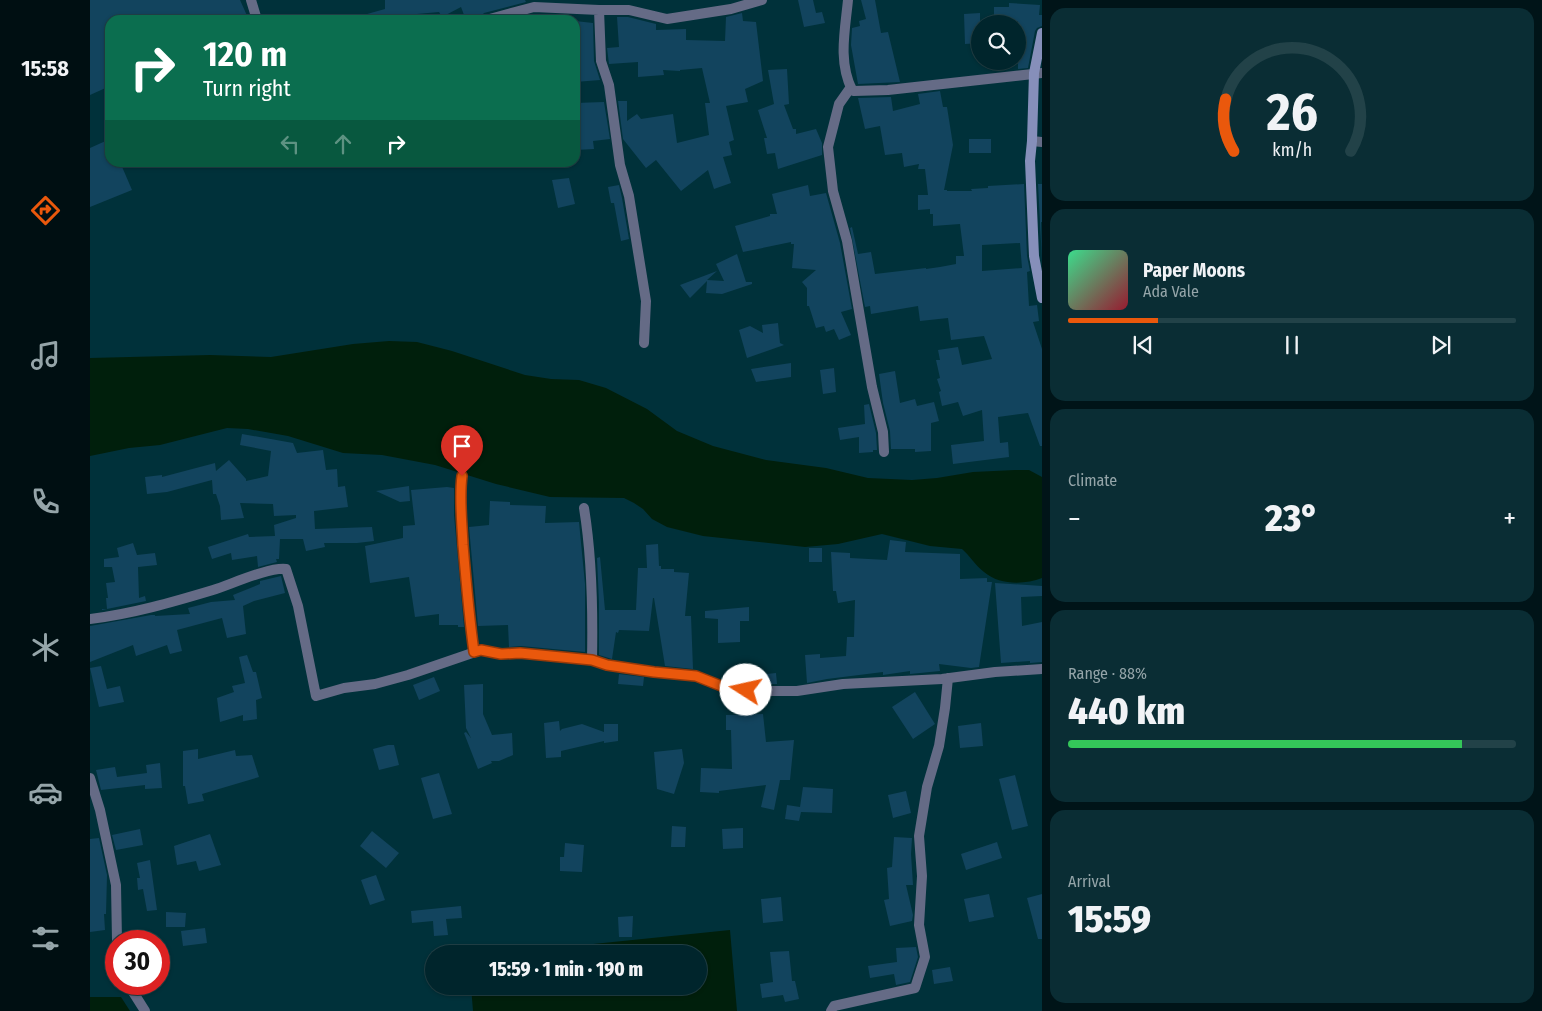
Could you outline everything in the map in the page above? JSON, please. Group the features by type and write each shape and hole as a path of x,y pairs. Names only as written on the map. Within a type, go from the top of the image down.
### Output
{"street":[{"path":"251,0 256,15"},
{"path":"500,15 532,3 599,10 629,10 667,19 731,8 762,0"},
{"path":"848,0 843,44 846,75 854,91 888,90 1038,73"},
{"path":"599,10 601,61 609,85 620,165 629,196 646,302 644,343"},
{"path":"1042,33 1038,73 1037,142 1030,161 1034,256 1042,298"},
{"path":"851,87 839,104 828,147 833,191 847,240 872,386 883,432 884,452"},
{"path":"462,476 463,539 467,597 474,652"},
{"path":"584,508 592,594 592,660"},
{"path":"90,619 161,604 223,587 278,568 286,569 298,606 316,696 344,688 375,684 408,675 481,650 501,654 520,653 592,660 607,665 696,676 734,691 797,692 843,684 1042,670"},
{"path":"831,1011 834,1006 915,988 925,957 919,925 922,876 918,836 927,787 940,746 948,678"},
{"path":"90,778 100,810 116,885 117,930"},
{"path":"135,995 145,1011"}],"shaded area":[{"path":"389,341 417,342 452,351 525,375 551,379 579,380 606,388 647,409 677,431 713,446 766,460 826,468 868,478 912,480 973,472 1029,470 1042,477 1042,578 1020,583 1004,581 984,572 962,549 930,546 882,534 838,544 805,547 703,536 667,527 652,519 643,509 624,498 550,497 496,484 435,465 382,455 343,453 288,436 248,429 227,428 160,445 129,448 90,456 90,358 210,355 271,357 353,344"},
{"path":"730,930 737,1011 473,1011 472,995 707,995 707,945 583,945"},
{"path":"90,997 121,997 130,1011 90,1011"}],"building":[{"path":"90,0 240,0 247,15 105,15 105,88 90,95"},
{"path":"385,0 525,0 526,2 482,15 464,15 461,7 446,15 441,15 439,12 417,15 364,15 385,9"},
{"path":"798,0 813,0 816,13 822,12 825,23 804,27"},
{"path":"861,0 875,0 881,33 888,32 900,82 858,84 851,45 852,28 860,26 859,21 866,19"},
{"path":"1009,3 1040,5 1039,15 1042,15 1042,26 1035,31 1028,68 1026,68 1026,15 994,15 994,7 1009,7"},
{"path":"742,13 743,21 756,22 763,81 745,89 748,102 726,106 734,140 729,142 732,155 723,157 731,183 714,189 708,170 681,191 656,160 646,168 623,139 618,101 627,101 627,121 637,114 641,119 673,114 677,143 709,135 705,103 710,103 702,68 680,71 663,70 664,75 638,77 638,62 609,64 607,48 619,47 617,17 628,17 656,24 656,30 686,29 686,40 725,41 726,17"},
{"path":"980,13 980,15 971,15 971,44 965,44 964,14"},
{"path":"580,22 593,23 594,61 600,80 580,82"},
{"path":"787,69 789,104 784,105 793,129 796,129 796,134 816,129 822,143 822,155 778,169 775,153 767,154 764,138 767,138 758,110 774,104 768,70"},
{"path":"940,91 943,107 947,107 953,145 944,190 972,191 971,189 988,188 988,186 1024,184 1027,256 1030,271 1027,272 1029,306 1037,305 1039,321 1033,322 1042,349 1042,446 1040,446 1028,413 998,417 1000,443 1008,442 1009,457 953,464 951,445 984,441 982,410 963,416 958,402 942,406 939,392 941,391 937,379 940,378 936,360 940,360 938,350 958,347 962,365 992,359 984,336 951,340 948,318 920,321 918,306 871,314 870,306 865,307 850,228 852,227 858,254 871,252 875,274 956,264 956,256 964,256 960,224 933,226 933,214 930,214 930,209 918,210 918,195 928,195 925,169 918,169 919,164 904,167 902,153 885,155 880,126 865,129 858,98 891,97 893,111 920,104 918,94","holes":["1020,243 1022,268 982,271 982,245"]},
{"path":"604,102 610,139 593,141 594,149 580,150 580,103"},
{"path":"969,139 991,139 991,153 969,153"},
{"path":"105,141 105,167 122,167 132,190 90,207 90,148"},
{"path":"569,178 575,204 558,208 552,180"},
{"path":"1038,184 1042,184 1042,261"},
{"path":"619,185 629,239 621,241 614,203 611,203 608,187"},
{"path":"808,185 810,196 826,193 840,243 852,309 841,312 851,335 839,340 834,329 826,332 824,326 816,328 809,306 807,306 807,288 802,282 816,270 792,268 794,244 791,244 791,242 743,252 735,226 770,216 770,214 777,214 772,194"},
{"path":"737,254 746,282 752,282 752,284 722,294 706,293 707,281 690,298 680,285 717,271 707,280 724,281 716,264"},
{"path":"778,323 780,343 784,345 747,358 739,330 750,326 763,333 762,325"},
{"path":"791,363 791,377 756,382 751,369"},
{"path":"834,368 836,392 823,394 820,370"},
{"path":"895,371 900,403 915,399 917,406 934,402 939,421 931,423 931,451 915,452 915,449 891,449 890,431 883,403 879,374"},
{"path":"869,404 876,433 877,450 859,453 859,437 840,440 838,428 865,424 864,405"},
{"path":"242,434 293,443 297,453 323,450 326,470 337,469 338,487 345,486 348,507 314,511 315,529 372,527 374,541 324,543 325,547 306,551 303,539 280,539 279,559 276,559 277,562 258,567 257,556 232,560 231,553 212,559 208,547 248,534 249,537 275,536 274,525 296,518 296,515 274,516 273,504 240,503 244,518 221,520 220,506 216,494 213,494 212,480 167,492 147,494 145,477 162,475 162,477 215,463 216,471 229,460 246,481 268,476 271,451 240,445"},
{"path":"409,486 410,501 400,502 376,491"},
{"path":"454,488 454,515 464,627 458,627 458,625 439,625 439,614 415,617 409,577 370,583 365,546 403,538 403,526 415,525 411,490"},
{"path":"490,501 510,502 510,505 546,506 545,523 579,522 585,584 585,652 521,646 509,647 508,625 478,626 469,527 489,525"},
{"path":"890,540 906,542 905,552 960,554 960,579 987,578 987,582 992,582 979,667 971,668 939,664 940,671 910,674 910,671 883,675 883,672 807,683 805,655 820,654 820,658 846,656 847,637 854,637 855,600 838,603 836,591 833,591 831,552 850,553 850,558 887,560"},
{"path":"133,543 137,555 155,553 157,565 138,567 139,598 145,596 146,601 107,609 106,583 115,582 112,567 104,567 104,559 119,557 117,548"},
{"path":"658,544 659,566 661,566 661,569 674,569 674,572 689,573 685,616 691,616 693,669 665,666 654,598 649,631 619,630 618,633 616,632 612,659 599,655 597,558 600,557 605,610 636,610 638,568 647,568 646,545"},
{"path":"809,548 822,548 822,562 809,562"},
{"path":"281,576 285,593 254,601 243,606 246,634 227,638 222,618 177,630 182,651 170,654 167,645 136,656 133,645 90,662 90,626 151,615 190,614 188,608 211,602 235,600 233,595 260,584 260,581"},
{"path":"995,583 1042,586 1042,596 1021,597 1022,626 1042,622 1042,662 1001,663"},
{"path":"749,607 749,621 740,621 740,642 718,643 718,619 705,618 705,611"},
{"path":"247,655 253,672 256,672 262,698 256,700 257,719 243,721 243,715 220,722 217,698 234,692 232,686 245,683 239,657"},
{"path":"101,666 107,689 120,686 124,702 99,707 90,668"},
{"path":"776,673 777,684 757,684 757,675"},
{"path":"619,674 644,677 643,686 618,684"},
{"path":"434,677 440,691 419,700 413,685"},
{"path":"483,684 483,714 492,735 512,733 513,755 499,761 491,761 492,763 478,769 464,733 466,732 471,738 466,728 464,685"},
{"path":"915,692 935,724 913,739 892,707"},
{"path":"763,714 766,742 794,740 790,780 780,780 774,810 761,807 766,785 719,791 719,793 700,792 701,768 732,769 731,730 726,730 726,715"},
{"path":"559,721 560,731 582,724 604,732 604,724 618,724 618,741 604,743 604,741 561,751 561,757 546,758 544,723"},
{"path":"981,723 983,746 960,748 958,726"},
{"path":"394,745 399,765 379,770 373,749"},
{"path":"198,749 198,759 235,750 236,756 252,755 259,777 202,794 204,801 188,804 185,786 183,786 183,751"},
{"path":"682,749 684,763 674,794 657,789 654,752"},
{"path":"160,763 162,788 145,789 145,785 101,790 96,770 115,767 117,777 147,773 146,765"},
{"path":"439,773 452,814 433,819 421,778"},
{"path":"1015,775 1028,826 1012,830 999,779"},
{"path":"803,787 833,789 832,813 801,812 799,821 785,819 787,805 800,807"},
{"path":"906,791 911,813 893,818 888,795"},
{"path":"672,826 686,827 685,847 671,847"},
{"path":"743,828 743,848 723,849 722,829"},
{"path":"140,829 143,845 116,850 112,835"},
{"path":"372,831 399,853 386,868 360,846"},
{"path":"210,834 221,865 199,871 196,861 177,865 174,846"},
{"path":"894,837 912,838 913,885 906,885 913,915 912,921 890,926 884,900 889,899 887,868 892,867"},
{"path":"99,838 107,875 106,914 104,914 105,930 90,932 90,839"},
{"path":"997,842 1002,858 966,870 961,854"},
{"path":"565,843 584,845 582,872 560,871 560,857 564,857"},
{"path":"150,860 157,910 147,911 143,889 138,890 137,878 140,878 137,863"},
{"path":"376,875 385,900 370,905 361,880"},
{"path":"989,894 994,917 969,922 964,899"},
{"path":"1042,894 1042,939 1038,939 1027,898"},
{"path":"781,897 783,921 763,923 761,899"},
{"path":"461,906 462,918 446,919 448,935 434,936 433,921 412,923 411,911"},
{"path":"166,912 186,913 185,927 166,927"},
{"path":"633,916 632,937 619,937 618,917"},
{"path":"205,928 207,943 183,946 181,931"},
{"path":"916,947 918,957 910,982 896,985 894,974 870,978 868,966 897,962 896,948"},
{"path":"789,951 792,981 795,981 799,999 785,1002 783,995 762,998 760,984 773,982 770,952"},
{"path":"950,967 953,981 934,984 932,970"}],"route":[{"path":"462,476 463,539 467,597 474,652 481,650 501,654 520,653 592,660 607,665 696,676 734,691 746,690"}]}
